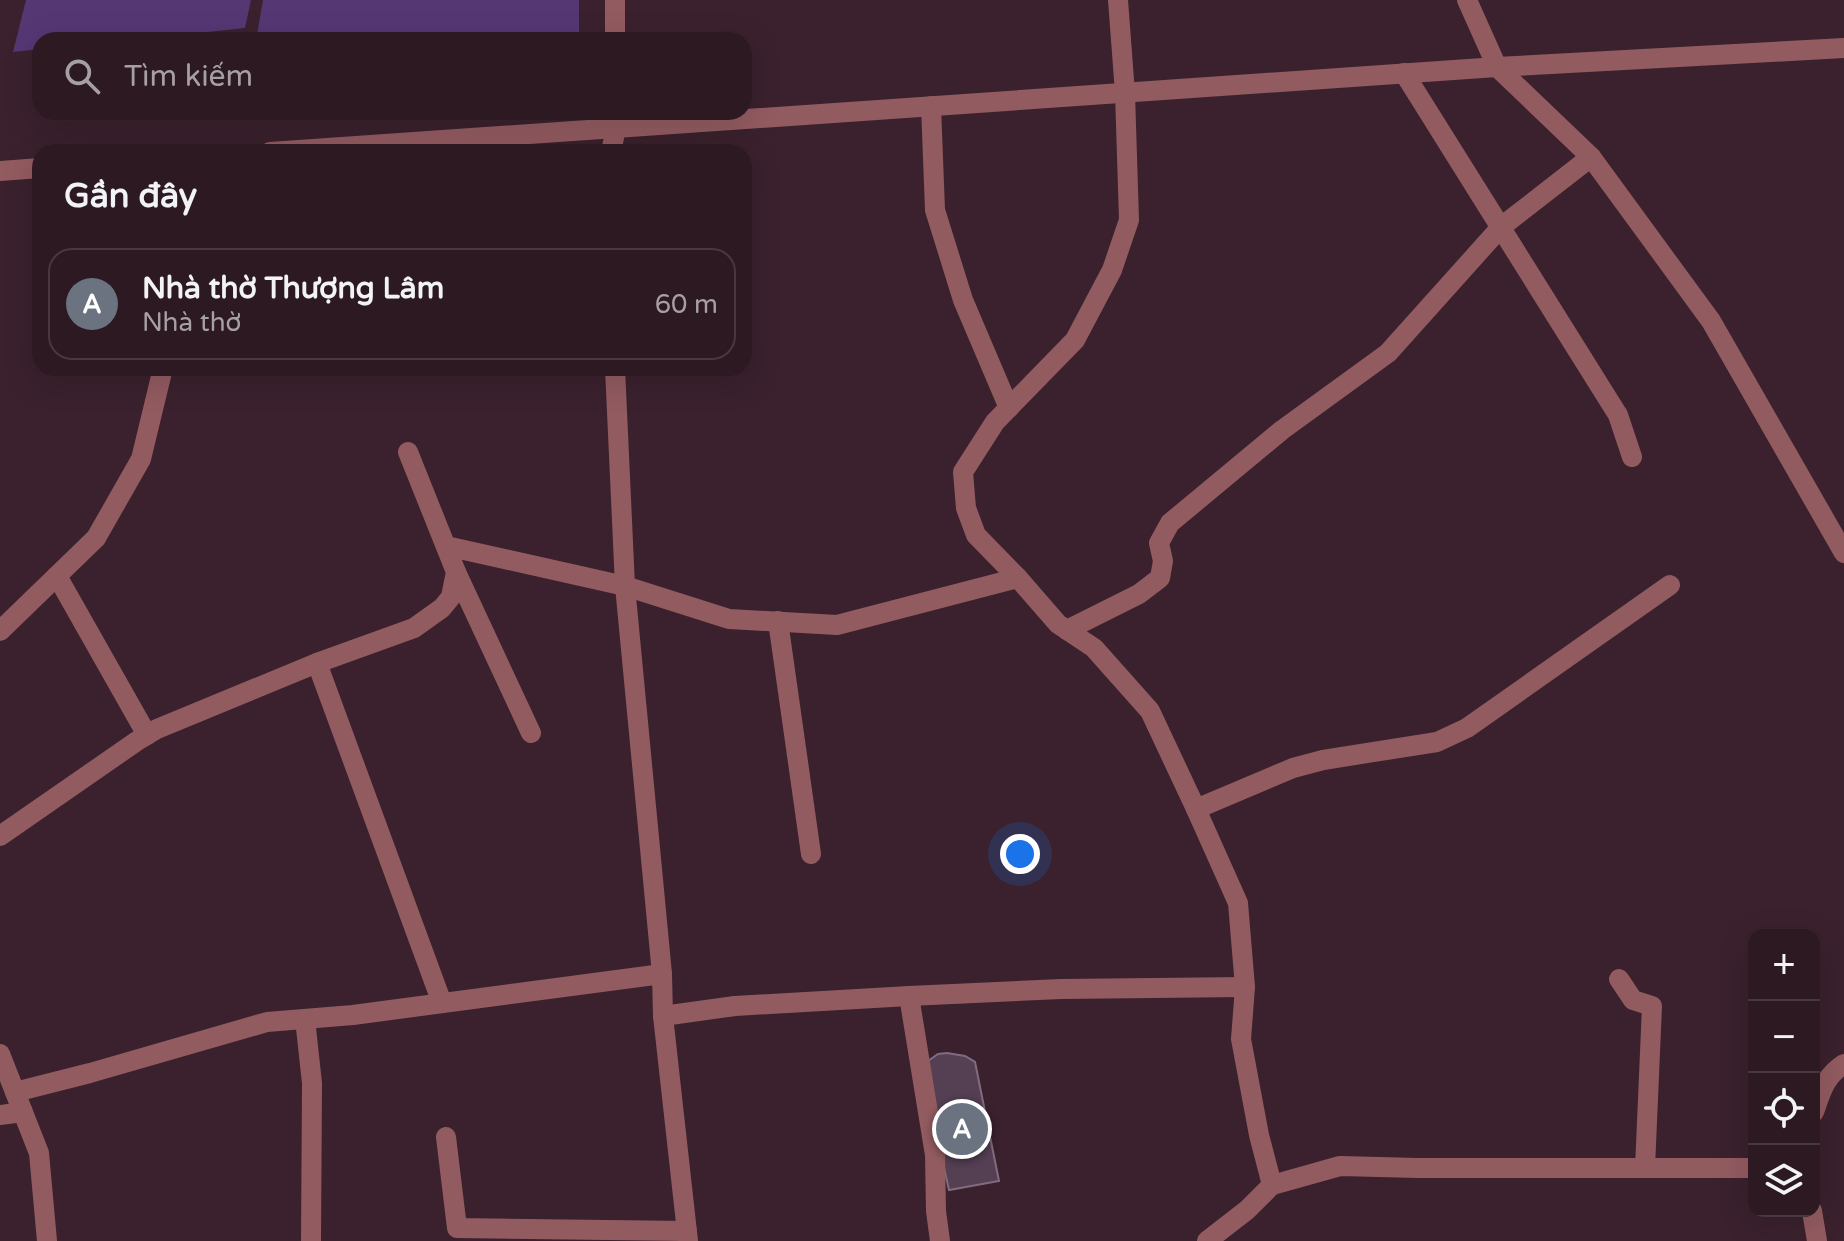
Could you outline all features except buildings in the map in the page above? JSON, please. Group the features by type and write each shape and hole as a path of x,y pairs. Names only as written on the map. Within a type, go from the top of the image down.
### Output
{"street":[{"path":"615,0 615,32"},
{"path":"1118,0 1129,220 1112,270 1075,340 995,422 963,472 966,508 976,535 1058,624 1094,648 1150,711 1196,809 1238,903 1245,987 1241,1039 1272,1185"},
{"path":"1467,0 1497,67 1591,157 1711,321 1844,553"},
{"path":"752,114 931,106 1497,67 1844,48"},
{"path":"1404,73 1618,415 1632,457"},
{"path":"931,106 935,210 963,300 1009,408"},
{"path":"356,144 616,120 612,144"},
{"path":"1067,630 1139,594 1160,578 1163,561 1159,543 1170,523 1282,430 1388,353 1501,227 1591,157"},
{"path":"0,171 32,169"},
{"path":"0,631 96,538 141,459 161,376"},
{"path":"446,1137 457,1228 688,1236 663,1016 662,974 625,586 615,376"},
{"path":"408,452 456,572 531,733"},
{"path":"446,546 625,586 729,619 837,625 1018,578"},
{"path":"0,836 147,735 317,663 414,628 442,608 451,597 456,572"},
{"path":"57,576 147,735"},
{"path":"1196,809 1293,768 1323,760 1437,742 1467,728 1670,585"},
{"path":"778,621 811,854"},
{"path":"317,663 442,1003"},
{"path":"0,1115 19,1102 90,1073 267,1022 662,974"},
{"path":"1619,979 1633,1000 1652,1006 1645,1168"},
{"path":"663,1016 735,1006 909,996 1061,989 1245,987"},
{"path":"909,996 935,1155 940,1241"},
{"path":"305,1019 312,1083 311,1241"},
{"path":"0,1054 39,1153 47,1241"},
{"path":"1820,1095 1834,1070 1844,1064"},
{"path":"1207,1241 1247,1210 1272,1185 1340,1166 1748,1168"},
{"path":"1813,1217 1817,1241"}],"shaded area":[{"path":"26,0 251,0 245,28 207,32 32,32 32,50 13,52"},
{"path":"263,0 579,0 579,32 257,32"}],"place":[{"name":"Nhà thờ Thượng Lâm","path":"962,1129"}]}
